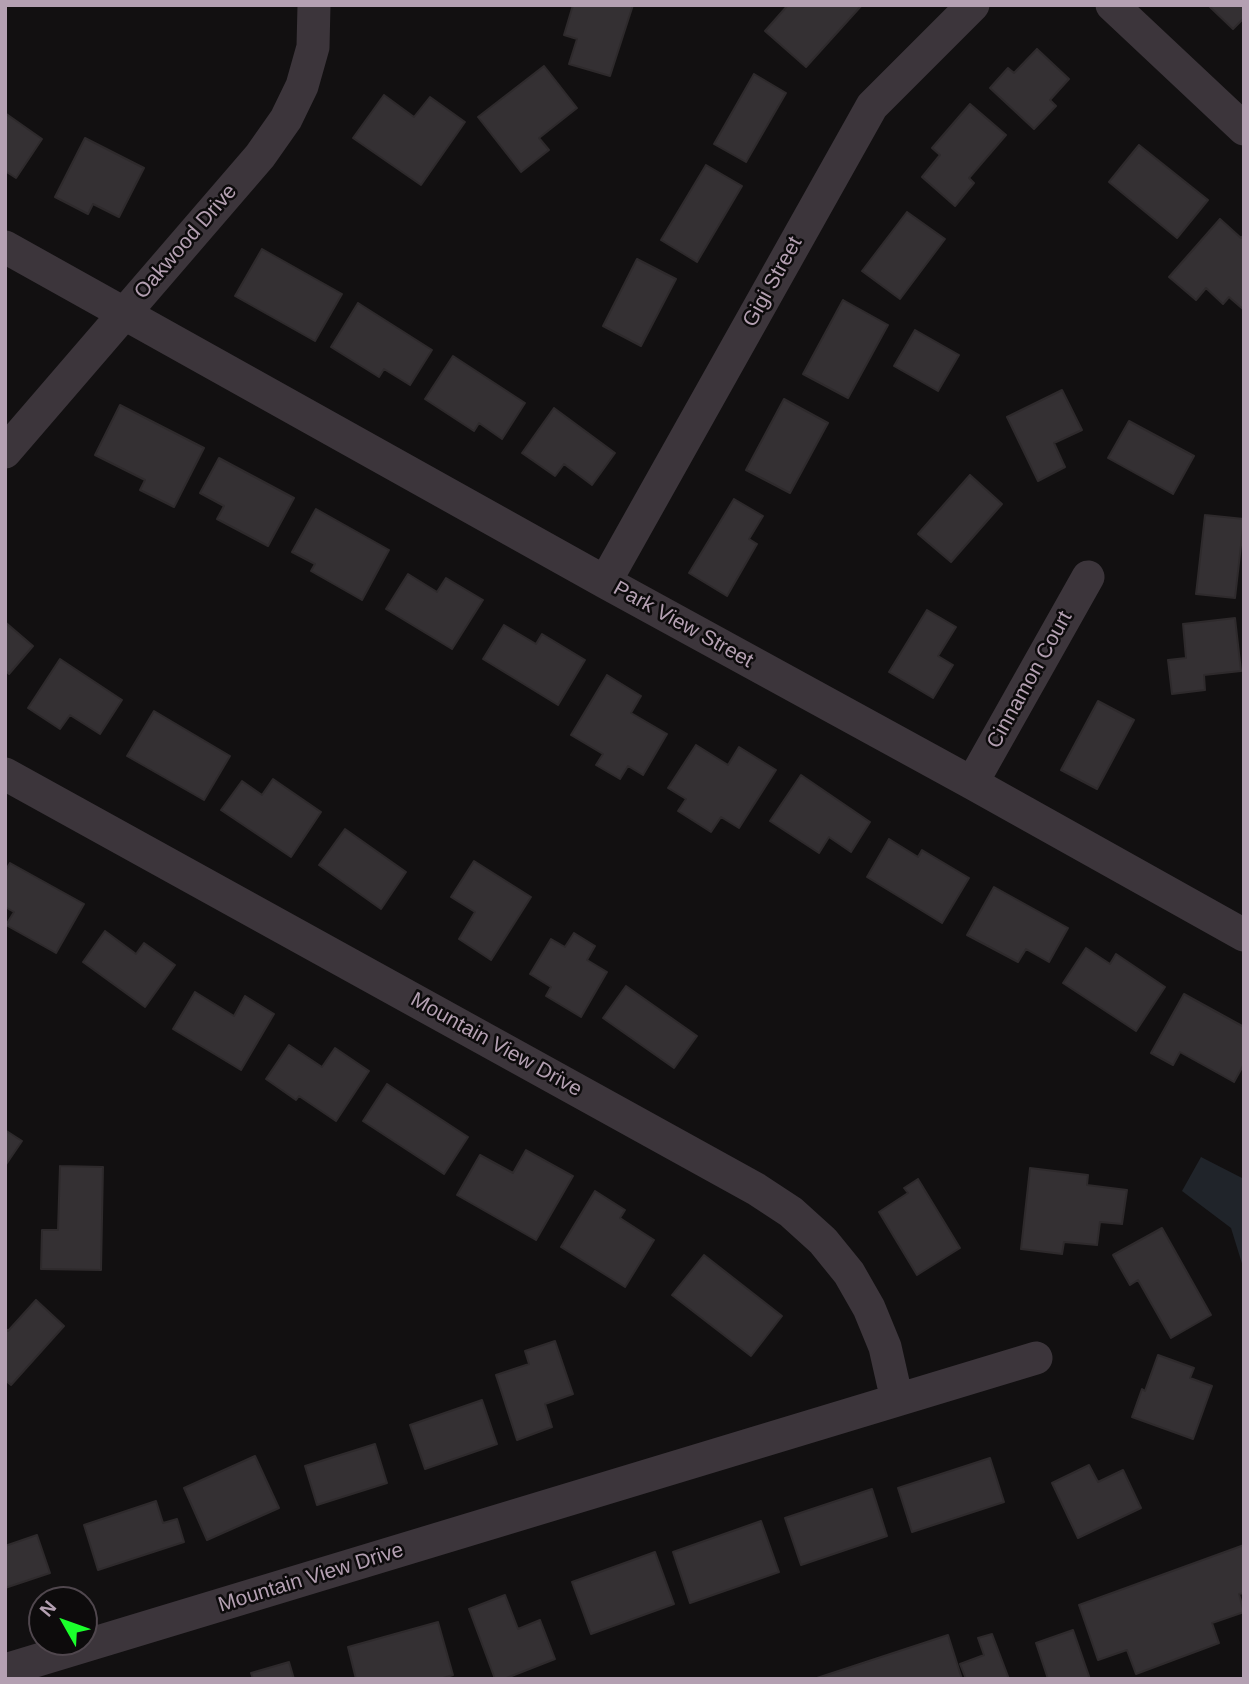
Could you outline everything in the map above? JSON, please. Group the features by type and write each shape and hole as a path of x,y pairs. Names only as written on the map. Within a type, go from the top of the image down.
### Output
{"street":[{"name":"Oakwood Drive","path":"5,452 260,156 286,119 302,86 313,47 314,5"},
{"name":"Gigi Street","path":"605,582 872,106 973,5"},
{"path":"1112,5 1244,129"},
{"name":"Park View Street","path":"5,247 1244,935"},
{"name":"Cinnamon Court","path":"972,783 1088,576"},
{"name":"Mountain View Drive","path":"5,774 756,1189 791,1212 823,1241 849,1273 869,1308 885,1347 897,1400"},
{"name":"Mountain View Drive","path":"5,1670 1036,1358"}],"shaded area":[{"path":"1201,1157 1244,1179 1244,1270 1231,1228 1182,1191"}],"building":[{"path":"573,5 633,5 610,76 569,64 577,39 564,35"},
{"path":"788,5 862,5 806,67 765,31"},
{"path":"1244,5 1244,18 1233,29 1210,7"},
{"path":"1037,49 1069,79 1050,100 1056,106 1034,129 990,88 1008,68 1014,73"},
{"path":"544,66 577,108 539,138 549,150 521,172 478,117"},
{"path":"754,74 786,93 746,162 714,144"},
{"path":"384,95 414,117 430,97 465,122 421,185 353,138"},
{"path":"970,104 1006,135 969,178 974,183 955,206 922,177 940,155 932,148"},
{"path":"5,113 42,139 16,178 5,171"},
{"path":"85,138 144,168 119,217 93,204 88,214 55,197"},
{"path":"1139,145 1208,200 1177,238 1109,182"},
{"path":"706,165 742,186 697,262 661,240"},
{"path":"907,212 945,239 900,299 862,271"},
{"path":"1220,219 1241,238 1244,235 1244,310 1229,297 1223,304 1206,288 1196,300 1169,277"},
{"path":"262,249 342,294 315,341 235,296"},
{"path":"637,259 676,279 641,346 603,326"},
{"path":"843,300 888,325 848,398 803,374"},
{"path":"358,303 432,350 410,385 384,369 379,377 331,347"},
{"path":"915,330 959,355 938,391 894,366"},
{"path":"453,356 525,403 502,439 479,423 474,431 425,399"},
{"path":"1062,390 1082,430 1054,443 1065,467 1038,481 1007,417"},
{"path":"784,399 828,423 790,493 746,470"},
{"path":"120,405 204,448 174,507 140,490 145,480 95,455"},
{"path":"554,408 615,453 592,485 564,464 555,476 522,453"},
{"path":"1129,421 1194,456 1173,494 1108,458"},
{"path":"219,458 294,498 268,546 217,519 224,506 200,493"},
{"path":"970,475 1002,504 951,562 918,534"},
{"path":"734,499 763,516 749,539 757,544 727,596 689,573"},
{"path":"316,509 389,550 362,600 311,571 315,564 292,552"},
{"path":"1205,515 1244,519 1235,598 1196,594"},
{"path":"408,574 437,592 446,578 483,600 452,649 386,609"},
{"path":"927,610 956,627 938,656 953,665 933,698 889,672"},
{"path":"1235,618 1241,671 1204,675 1205,690 1172,694 1168,660 1186,658 1183,624"},
{"path":"5,622 33,646 9,674 5,670"},
{"path":"504,625 536,644 542,634 585,660 558,705 483,659"},
{"path":"60,659 122,700 100,734 70,715 60,729 28,708"},
{"path":"607,675 641,696 631,713 667,734 643,775 628,766 620,779 596,765 603,754 571,735"},
{"path":"1098,701 1134,720 1097,789 1061,770"},
{"path":"154,711 230,756 204,800 127,756"},
{"path":"696,745 728,765 739,747 776,770 739,828 721,817 711,832 678,811 686,799 668,788"},
{"path":"801,775 870,822 851,852 829,837 819,853 770,821"},
{"path":"273,779 321,812 291,857 221,810 242,781 262,795"},
{"path":"345,829 406,872 381,909 319,865"},
{"path":"889,839 918,857 922,850 969,878 942,923 867,877"},
{"path":"474,861 531,897 491,960 459,939 475,912 451,897"},
{"path":"10,863 84,904 56,953 6,925 14,912 5,907 5,871"},
{"path":"994,887 1068,928 1049,962 1026,949 1018,962 967,935"},
{"path":"105,931 136,954 144,943 175,965 145,1007 83,962"},
{"path":"574,933 595,946 587,960 607,972 581,1017 546,996 551,987 530,974 551,939 565,947"},
{"path":"1086,948 1110,964 1116,954 1165,987 1136,1031 1063,983"},
{"path":"626,986 697,1036 674,1068 603,1018"},
{"path":"195,992 234,1016 245,996 274,1014 241,1070 173,1029"},
{"path":"1184,994 1244,1027 1244,1064 1234,1082 1180,1052 1173,1065 1151,1053"},
{"path":"289,1045 322,1067 335,1048 369,1071 336,1121 299,1096 296,1100 266,1079"},
{"path":"387,1084 468,1137 444,1174 363,1121"},
{"path":"5,1130 22,1141 5,1166"},
{"path":"526,1150 573,1176 536,1240 457,1195 480,1155 513,1173"},
{"path":"60,1166 103,1167 101,1270 41,1269 42,1230 58,1230"},
{"path":"1030,1168 1088,1175 1087,1185 1127,1190 1122,1224 1100,1222 1097,1245 1064,1242 1062,1254 1021,1249"},
{"path":"918,1179 960,1248 917,1275 879,1212 908,1193 904,1188"},
{"path":"595,1191 625,1210 620,1218 654,1240 625,1287 561,1247"},
{"path":"1162,1228 1211,1315 1171,1338 1138,1280 1130,1285 1113,1255"},
{"path":"704,1255 782,1316 751,1356 672,1295"},
{"path":"36,1300 64,1326 11,1385 5,1380 5,1328 8,1331"},
{"path":"555,1341 573,1394 545,1404 552,1427 517,1440 496,1375 529,1364 525,1351"},
{"path":"1158,1355 1194,1368 1190,1378 1212,1386 1193,1439 1132,1417"},
{"path":"482,1400 497,1444 425,1469 410,1425"},
{"path":"375,1444 387,1483 317,1505 305,1466"},
{"path":"255,1456 279,1508 207,1540 184,1488"},
{"path":"990,1458 1004,1502 912,1532 898,1488"},
{"path":"1089,1465 1098,1482 1123,1470 1141,1508 1078,1538 1052,1483"},
{"path":"872,1489 887,1536 801,1565 785,1518"},
{"path":"156,1501 163,1523 177,1519 184,1542 98,1570 84,1525"},
{"path":"761,1521 779,1572 690,1603 673,1552"},
{"path":"37,1535 50,1573 5,1588 5,1546"},
{"path":"1244,1545 1244,1593 1239,1594 1244,1612 1212,1623 1219,1643 1136,1674 1127,1650 1098,1660 1079,1605"},
{"path":"655,1552 674,1604 591,1634 572,1582"},
{"path":"505,1595 518,1629 540,1620 555,1659 504,1679 495,1679 469,1609"},
{"path":"438,1622 453,1675 440,1679 356,1679 348,1647"},
{"path":"1073,1630 1090,1679 1048,1679 1036,1643"},
{"path":"992,1634 1009,1679 966,1679 960,1664 984,1655 978,1638"},
{"path":"948,1635 962,1679 814,1679"},
{"path":"289,1662 294,1679 253,1679 251,1673"}]}
